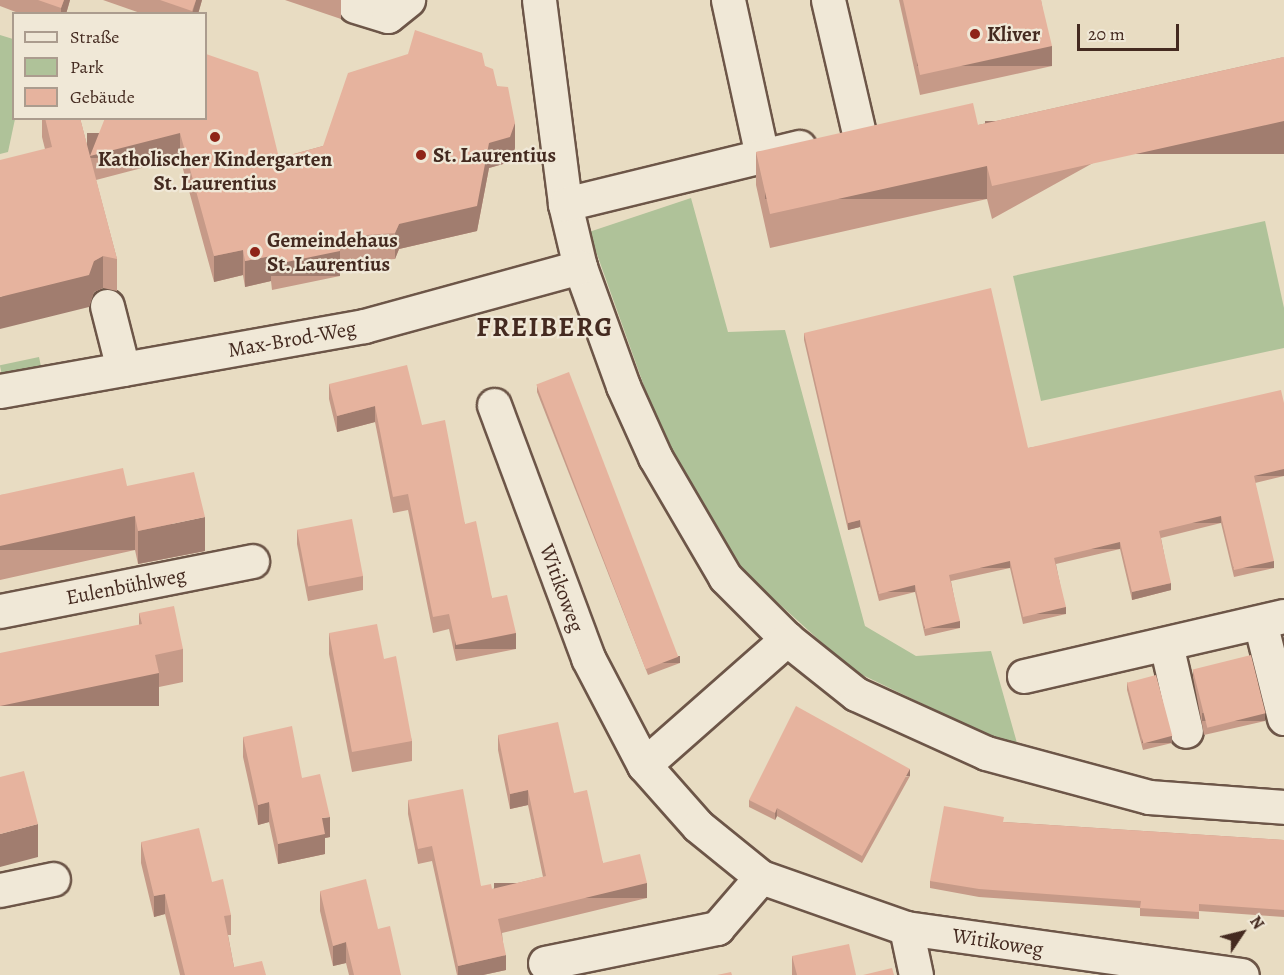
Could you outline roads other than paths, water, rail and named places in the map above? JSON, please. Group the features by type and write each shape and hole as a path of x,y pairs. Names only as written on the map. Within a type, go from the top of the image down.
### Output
{"street":[{"path":"355,6 388,16 408,0"},
{"path":"539,0 565,204 580,267 623,386 655,457 725,578 787,639 856,694 986,753 1149,797 1284,807"},
{"path":"728,0 762,156"},
{"path":"828,0 859,133"},
{"path":"565,204 892,126"},
{"name":"Max-Brod-Weg","path":"0,391 364,326 580,267"},
{"path":"107,306 123,369"},
{"name":"Witikoweg","path":"494,405 588,658 644,765 698,826 761,877 906,928 1242,975"},
{"name":"Eulenbühlweg","path":"0,610 252,561"},
{"path":"1024,676 1272,619 1284,718"},
{"path":"644,765 787,639"},
{"path":"1166,644 1186,731"},
{"path":"545,963 717,928 761,877"},
{"path":"0,890 53,879"},
{"path":"906,928 916,975"}],"place":[{"name":"Kliver","path":"975,34"},
{"name":"Katholischer Kindergarten St. Laurentius","path":"215,137"},
{"name":"St. Laurentius","path":"421,155"},
{"name":"Gemeindehaus St. Laurentius","path":"255,252"}],"district":[{"name":"FREIBERG","path":"545,328"}]}
